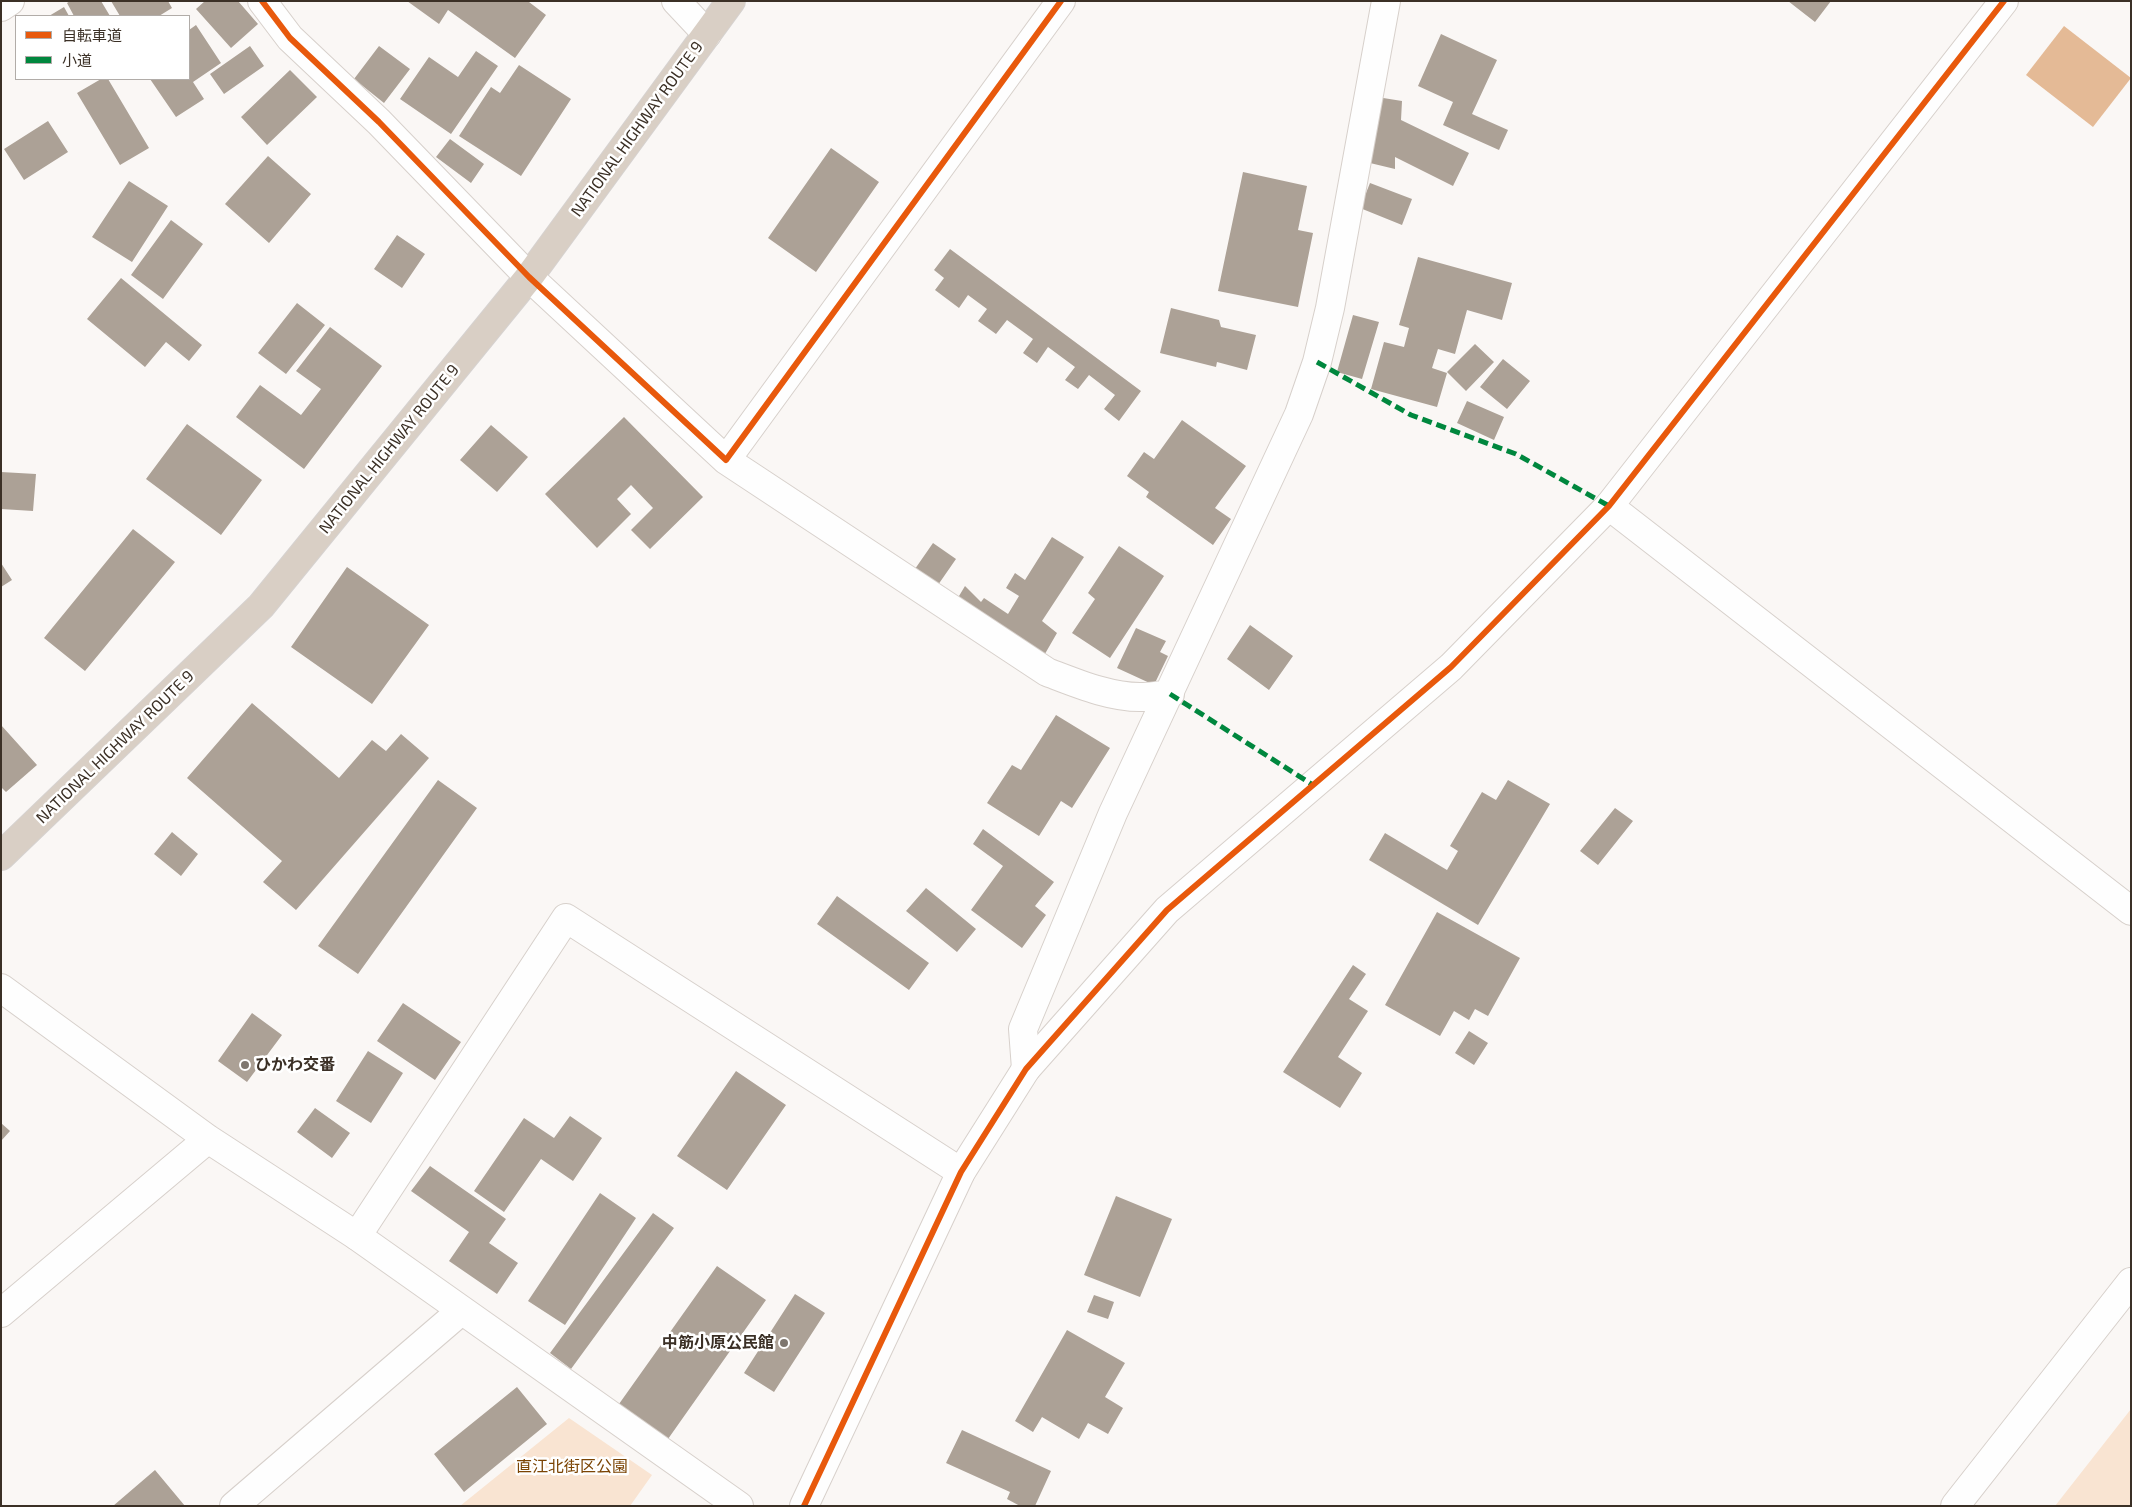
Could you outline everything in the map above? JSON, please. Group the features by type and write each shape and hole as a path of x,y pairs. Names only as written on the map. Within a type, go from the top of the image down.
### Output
{"highway":[{"name":"NATIONAL HIGHWAY ROUTE 9","path":"1,856 261,606 529,277 731,1"}],"street":[{"path":"1,6 10,1"},
{"path":"262,1 290,38 379,122 529,277 726,460 1047,672 1116,694 1142,698 1170,694"},
{"path":"676,1 707,34"},
{"path":"726,460 1061,1"},
{"path":"1026,1069 1023,1029 1113,813 1299,414 1317,362 1330,308 1386,1"},
{"path":"804,1506 960,1172 1026,1069 1167,910 1451,667 1609,506 2004,1"},
{"path":"1609,506 2131,911"},
{"path":"357,1236 566,918 960,1172"},
{"path":"1,988 208,1139 357,1236 738,1506"},
{"path":"1,1313 208,1139"},
{"path":"1955,1506 2131,1282"},
{"path":"234,1506 461,1311"}],"green space":[{"path":"2131,1409 2131,1506 2055,1506"},
{"name":"直江北街区公園","path":"569,1418 652,1475 630,1506 460,1506"}],"shaded area":[{"path":"2064,26 2131,78 2093,127 2026,75"}],"building":[{"path":"70,1 101,1 109,15 73,15 67,3"},
{"path":"111,1 168,1 172,8 161,15 119,15"},
{"path":"205,1 238,1 258,24 231,48 196,9"},
{"path":"407,1 529,1 546,15 515,58 448,10 439,24"},
{"path":"1788,1 1831,1 1815,22"},
{"path":"64,7 68,15 51,15"},
{"path":"196,25 221,63 193,82 204,99 176,117 151,80 190,80 190,29"},
{"path":"1441,34 1497,60 1472,114 1508,130 1499,150 1443,125 1453,102 1418,86"},
{"path":"250,46 264,66 224,94 210,74"},
{"path":"379,46 410,69 384,103 354,79"},
{"path":"476,51 498,66 451,134 400,99 429,57 458,77"},
{"path":"519,65 571,99 521,176 459,136 491,87 500,93"},
{"path":"290,70 317,97 267,145 241,117"},
{"path":"99,80 109,80 149,148 120,165 77,93"},
{"path":"1377,97 1402,101 1401,120 1469,153 1453,186 1395,157 1395,169 1370,163"},
{"path":"48,121 68,152 24,180 4,149"},
{"path":"450,139 484,164 471,183 436,157"},
{"path":"831,148 879,182 816,272 768,238"},
{"path":"268,156 311,194 269,243 225,204"},
{"path":"1243,172 1307,186 1298,230 1313,233 1298,307 1218,291"},
{"path":"129,181 168,206 132,262 92,237"},
{"path":"1370,183 1412,199 1402,225 1360,208"},
{"path":"171,220 203,244 163,299 131,275"},
{"path":"397,235 425,254 402,288 374,269"},
{"path":"950,249 1141,391 1119,421 1104,409 1115,395 1089,375 1078,389 1065,380 1075,367 1048,347 1037,363 1023,353 1033,339 1007,320 996,334 978,321 987,309 968,295 959,308 935,290 944,278 934,270"},
{"path":"1418,257 1512,283 1502,320 1467,310 1455,354 1438,349 1432,368 1447,373 1437,407 1371,389 1384,342 1404,347 1409,328 1399,325"},
{"path":"121,278 202,345 189,361 166,342 145,367 87,319"},
{"path":"297,303 325,325 286,374 258,353"},
{"path":"1171,308 1219,320 1221,327 1256,335 1247,370 1217,362 1216,367 1160,353"},
{"path":"1353,315 1379,322 1362,379 1337,372"},
{"path":"330,327 382,366 304,469 236,417 260,385 301,415 321,389 296,371"},
{"path":"1475,344 1494,362 1466,391 1447,372"},
{"path":"1503,359 1530,381 1507,409 1480,387"},
{"path":"1467,401 1504,417 1494,440 1457,423"},
{"path":"624,417 703,497 650,549 631,530 653,508 631,485 617,499 631,514 597,548 545,494"},
{"path":"1182,420 1246,466 1215,508 1231,519 1213,545 1146,497 1149,492 1127,476 1144,452 1154,459"},
{"path":"187,424 262,480 221,535 146,479"},
{"path":"491,425 528,457 497,492 460,460"},
{"path":"1,472 36,474 33,511 1,509"},
{"path":"133,529 175,562 85,671 44,638"},
{"path":"1052,537 1084,557 1042,621 1057,633 1042,659 956,601 965,586 981,602 984,598 1008,614 1019,596 1006,588 1015,573 1025,580"},
{"path":"933,543 956,559 931,595 908,579"},
{"path":"1119,546 1164,576 1110,658 1072,633 1095,599 1088,593"},
{"path":"1,563 12,580 1,587"},
{"path":"347,567 429,625 372,704 291,647"},
{"path":"1250,625 1293,656 1269,690 1227,659"},
{"path":"1136,628 1166,641 1160,652 1168,656 1154,685 1117,668"},
{"path":"252,703 339,778 372,740 386,751 401,734 429,758 296,910 263,882 282,861 187,778"},
{"path":"1056,715 1110,748 1072,808 1061,801 1039,836 987,803 1012,765 1021,770"},
{"path":"1,725 37,765 6,792 1,787"},
{"path":"438,780 477,808 358,974 318,946"},
{"path":"1508,780 1550,804 1478,925 1369,860 1385,833 1447,870 1458,851 1450,846 1482,792 1496,800"},
{"path":"1615,808 1633,821 1598,865 1580,851"},
{"path":"983,829 1054,882 1035,906 1046,915 1022,948 971,910 1003,866 973,844"},
{"path":"172,832 198,854 181,876 154,854"},
{"path":"926,888 976,929 957,952 906,911"},
{"path":"837,896 929,963 909,990 817,924"},
{"path":"1437,912 1520,958 1488,1016 1475,1009 1469,1020 1454,1011 1440,1036 1385,1005"},
{"path":"1353,965 1366,974 1349,999 1368,1011 1338,1057 1362,1073 1340,1108 1283,1072"},
{"path":"403,1003 461,1042 435,1080 377,1041"},
{"path":"252,1013 282,1035 247,1082 218,1061"},
{"path":"1469,1031 1488,1043 1474,1065 1455,1053"},
{"path":"368,1051 403,1073 371,1123 336,1101"},
{"path":"736,1071 786,1105 727,1190 677,1156"},
{"path":"315,1108 350,1133 332,1158 297,1132"},
{"path":"570,1116 602,1138 573,1181 541,1159 504,1212 474,1191 524,1118 554,1138"},
{"path":"1,1123 10,1131 1,1141"},
{"path":"430,1166 506,1219 489,1243 518,1263 497,1294 449,1261 469,1232 411,1191"},
{"path":"600,1193 636,1218 565,1325 528,1301"},
{"path":"1116,1196 1172,1219 1140,1297 1084,1275"},
{"path":"653,1213 674,1228 571,1369 550,1353"},
{"path":"717,1266 766,1300 668,1439 619,1404"},
{"name":"中筋小原公民館","path":"795,1294 825,1313 774,1392 744,1373"},
{"path":"1094,1295 1114,1302 1108,1319 1087,1312"},
{"path":"1067,1330 1125,1363 1105,1397 1123,1408 1108,1434 1088,1423 1079,1439 1042,1417 1033,1432 1015,1421"},
{"path":"517,1387 547,1424 464,1492 434,1454"},
{"path":"962,1430 1051,1471 1035,1506 1020,1506 1007,1499 1010,1492 946,1463"},
{"path":"155,1470 185,1506 113,1506"}],"marked path":[{"path":"1317,362 1411,415 1516,454 1609,506"},
{"path":"1170,694 1313,785"}],"cycle path":[{"path":"262,1 290,38 379,122 529,277 726,460 1061,1"},
{"path":"804,1506 961,1172 1026,1069 1167,910 1451,667 1609,506 2004,1"}],"place":[{"name":"ひかわ交番","path":"245,1065"},
{"name":"中筋小原公民館","path":"784,1343"}]}
